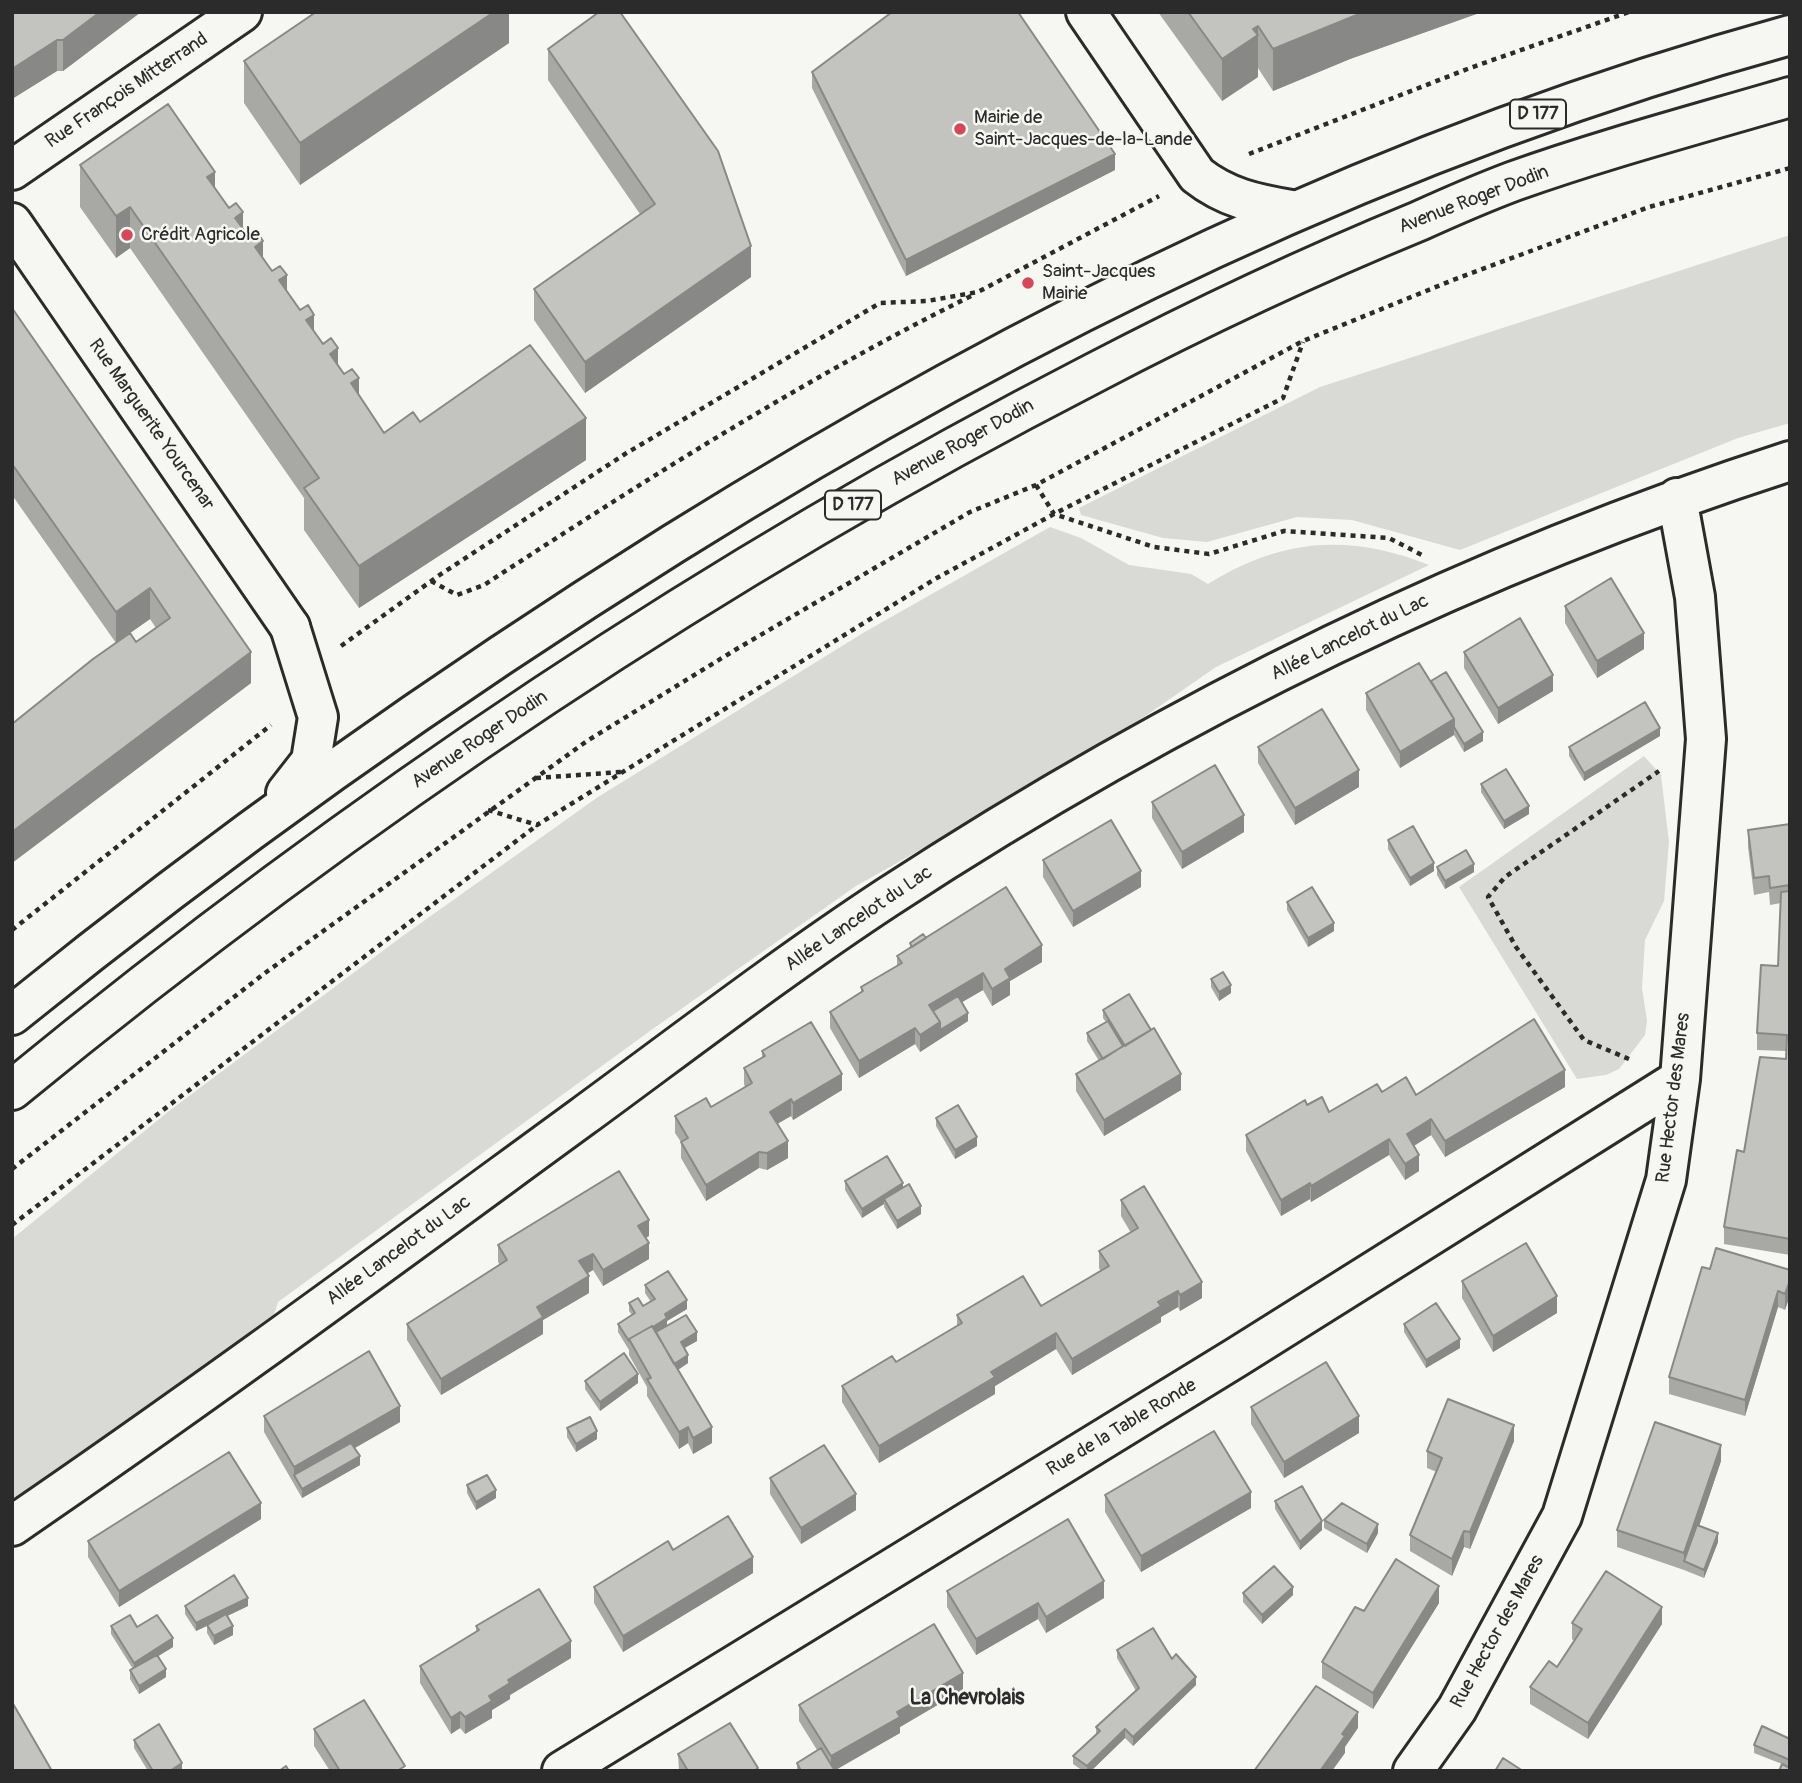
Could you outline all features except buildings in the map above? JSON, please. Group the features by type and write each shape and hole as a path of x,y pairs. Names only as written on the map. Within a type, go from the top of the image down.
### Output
{"street":[{"name":"Rue François Mitterrand","path":"12,170 242,12"},
{"path":"1086,12 1197,175 1212,187 1240,200 1292,210"},
{"name":"D 177","path":"12,1015 263,821 534,631 739,503 978,366 1175,264 1292,210 1499,127 1790,35"},
{"name":"Avenue Roger Dodin","path":"12,1090 202,939 468,746 767,555 1007,417 1203,316 1330,257 1513,182 1790,97"},
{"name":"Rue Marguerite Yourcenar","path":"12,223 290,627 318,717 311,761 263,821"},
{"name":"Allée Lancelot du Lac","path":"12,1526 165,1421 778,973 889,897 1112,761 1321,650 1472,580 1676,498 1790,461"},
{"name":"Rue Hector des Mares","path":"1413,1771 1457,1709 1562,1516 1667,1180 1680,1079 1706,739 1695,597 1676,498"},
{"name":"Rue de la Table Ronde","path":"562,1771 1226,1365 1680,1079"}],"path":[{"path":"431,581 457,595 484,585 859,354 1197,175 1457,73 1629,12"},
{"path":"12,1169 265,973 488,810 636,711 970,512 1036,485 1303,341 1453,280 1649,207 1790,168"},
{"path":"12,930 303,699 337,649 431,581 625,454 880,303 927,301 978,292"},
{"path":"12,1225 537,825 914,592 1054,514 1283,398 1303,341"},
{"path":"1036,485 1054,514 1154,547 1209,554 1284,531 1389,538 1472,580"},
{"path":"1680,1079 1584,1040 1516,947 1488,897 1505,877 1706,739"},
{"path":"535,778 624,772"},
{"path":"488,810 537,825"}],"shaded area":[{"path":"1790,235 1790,423 1738,438 1460,550 1352,520 1297,517 1207,542 1163,538 1081,515 1079,508 1320,387"},
{"path":"1050,527 1081,538 1129,565 1191,574 1208,584 1262,558 1316,546 1371,548 1429,565 1216,667 1095,751 856,886 654,1028 278,1302 269,1330 12,1511 12,1239 169,1111 404,935 598,797 863,633"},
{"path":"1644,756 1661,775 1669,842 1664,901 1645,940 1642,988 1647,1021 1645,1035 1619,1069 1606,1075 1577,1079 1459,887"}],"place":[{"name":"Mairie de Saint-Jacques-de-la-Lande","path":"960,129"},
{"name":"Crédit Agricole","path":"127,235"},
{"name":"Saint-Jacques Mairie","path":"1028,283"}],"district":[{"name":"La Chevrolais","path":"967,1699"}]}
